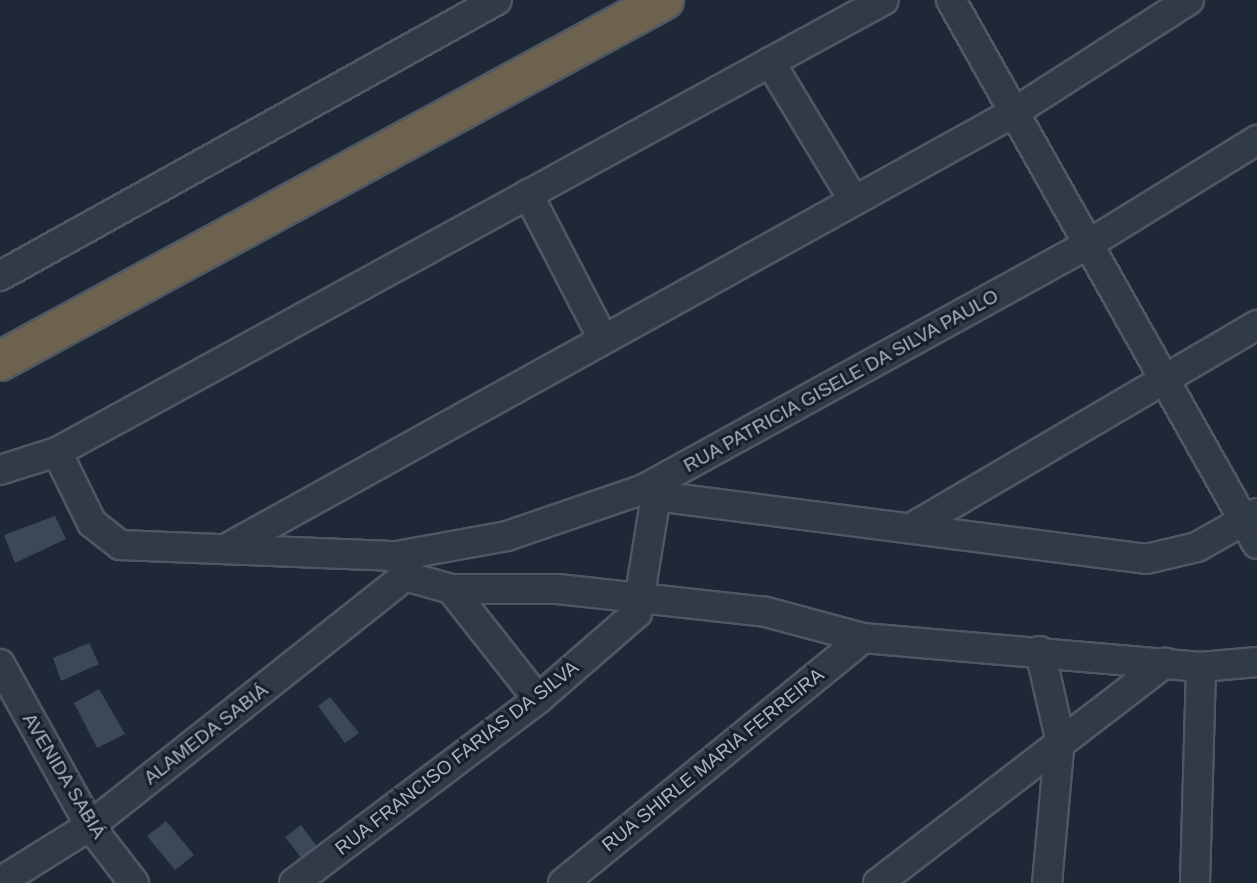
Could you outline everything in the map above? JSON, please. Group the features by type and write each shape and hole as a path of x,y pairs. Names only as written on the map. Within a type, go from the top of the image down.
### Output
{"highway":[{"path":"0,362 664,0"}],"street":[{"path":"0,276 497,0"},
{"path":"0,470 57,452 884,0"},
{"path":"643,597 650,493 1146,559 1197,547 1253,527 1087,245 951,0"},
{"path":"229,547 601,335 1013,113 1189,0"},
{"path":"771,62 853,199"},
{"name":"RUA PATRICIA GISELE DA SILVA PAULO","path":"401,566 650,493 1087,245 1257,140"},
{"path":"528,194 601,335"},
{"path":"911,528 1257,325"},
{"path":"57,452 104,537 141,547 229,547 401,566 451,589 558,589 766,612 863,638 1040,651 1200,667 1257,662"},
{"name":"ALAMEDA SABIÁ","path":"0,882 90,826 401,566"},
{"path":"451,589 538,699"},
{"name":"RUA FRANCISO FARIAS DA SILVA","path":"295,883 538,699 637,613 643,597"},
{"name":"RUA SHIRLE MARIA FERREIRA","path":"563,883 863,638"},
{"path":"1040,651 1060,738 1047,883"},
{"path":"878,883 1060,738 1165,663"},
{"path":"1195,883 1200,667"},
{"name":"AVENIDA SABIÁ","path":"1,668 90,826 134,883"}],"building":[{"path":"55,516 66,539 15,563 4,535"},
{"path":"89,643 99,664 61,681 53,658"},
{"path":"99,689 125,734 97,748 74,703"},
{"path":"330,697 359,733 345,743 318,706"},
{"path":"166,821 194,855 175,870 147,836"},
{"path":"301,825 324,856 309,868 285,837"}]}
